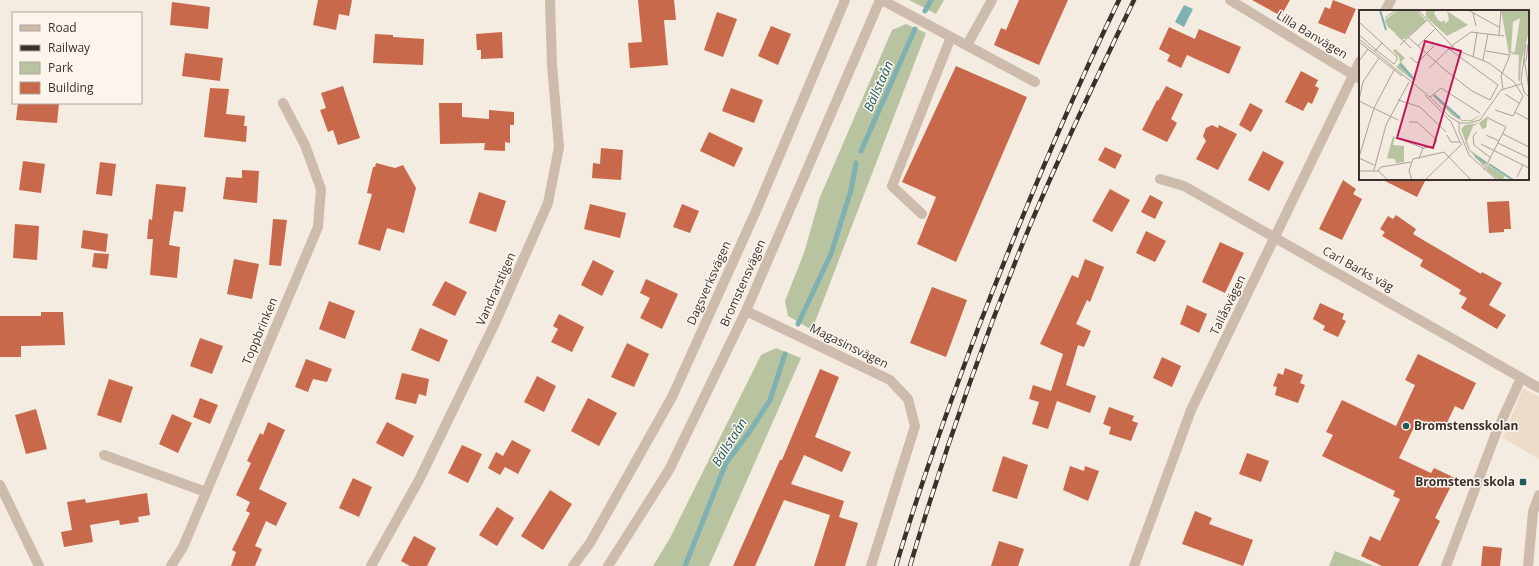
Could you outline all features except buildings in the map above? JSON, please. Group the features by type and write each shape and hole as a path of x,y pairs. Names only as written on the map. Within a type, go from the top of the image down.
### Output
{"street":[{"name":"Vandrarstigen","path":"371,566 422,473 496,321 548,203 559,147 552,65 550,0"},
{"name":"Dagsverksvägen","path":"573,566 590,543 672,397 756,211 845,0"},
{"path":"881,0 1035,82"},
{"name":"Bromstensvägen","path":"608,566 669,470 746,311 881,0"},
{"path":"967,45 992,0"},
{"name":"Lilla Banvägen","path":"1230,0 1356,77"},
{"path":"1386,10 1391,0"},
{"path":"922,214 892,186 952,37"},
{"name":"Tallåsvägen","path":"1134,566 1191,410 1356,77 1359,65"},
{"name":"Toppbrinken","path":"171,566 183,547 318,227 321,189 305,145 283,103"},
{"name":"Carl Barks väg","path":"1160,179 1184,186 1411,313 1539,388"},
{"name":"Magasinsvägen","path":"746,311 890,380 908,399 915,426 871,566"},
{"path":"1446,566 1496,433 1520,378"},
{"path":"104,455 206,492"},
{"path":"0,485 39,566"},
{"path":"1528,566 1533,512 1539,495"}],"green space":[{"path":"909,0 944,0 936,14"},
{"path":"906,24 926,33 812,330 788,316 785,301 804,253 820,197 892,30"},
{"path":"776,348 801,358 709,566 653,566 670,538 761,355"},
{"path":"1335,551 1374,566 1329,566"}],"shaded area":[{"path":"1523,388 1539,397 1539,459 1503,438"}],"water":[{"path":"1184,5 1193,9 1184,27 1175,22"}],"waterway":[{"name":"Bällstaån","path":"925,11 931,0"},
{"name":"Bällstaån","path":"861,151 915,29"},
{"name":"Bällstaån","path":"798,324 831,254 851,190 856,163"},
{"name":"Bällstaån","path":"685,566 726,463 750,431 770,400 785,354"}],"railway":[{"path":"896,566 935,445 995,285 1028,202 1063,121 1119,0"},
{"path":"910,566 965,396 1012,269 1054,170 1134,0"}],"place":[{"name":"Bromstensskolan","path":"1406,426"},
{"name":"Bromstens skola","path":"1523,482"}]}
